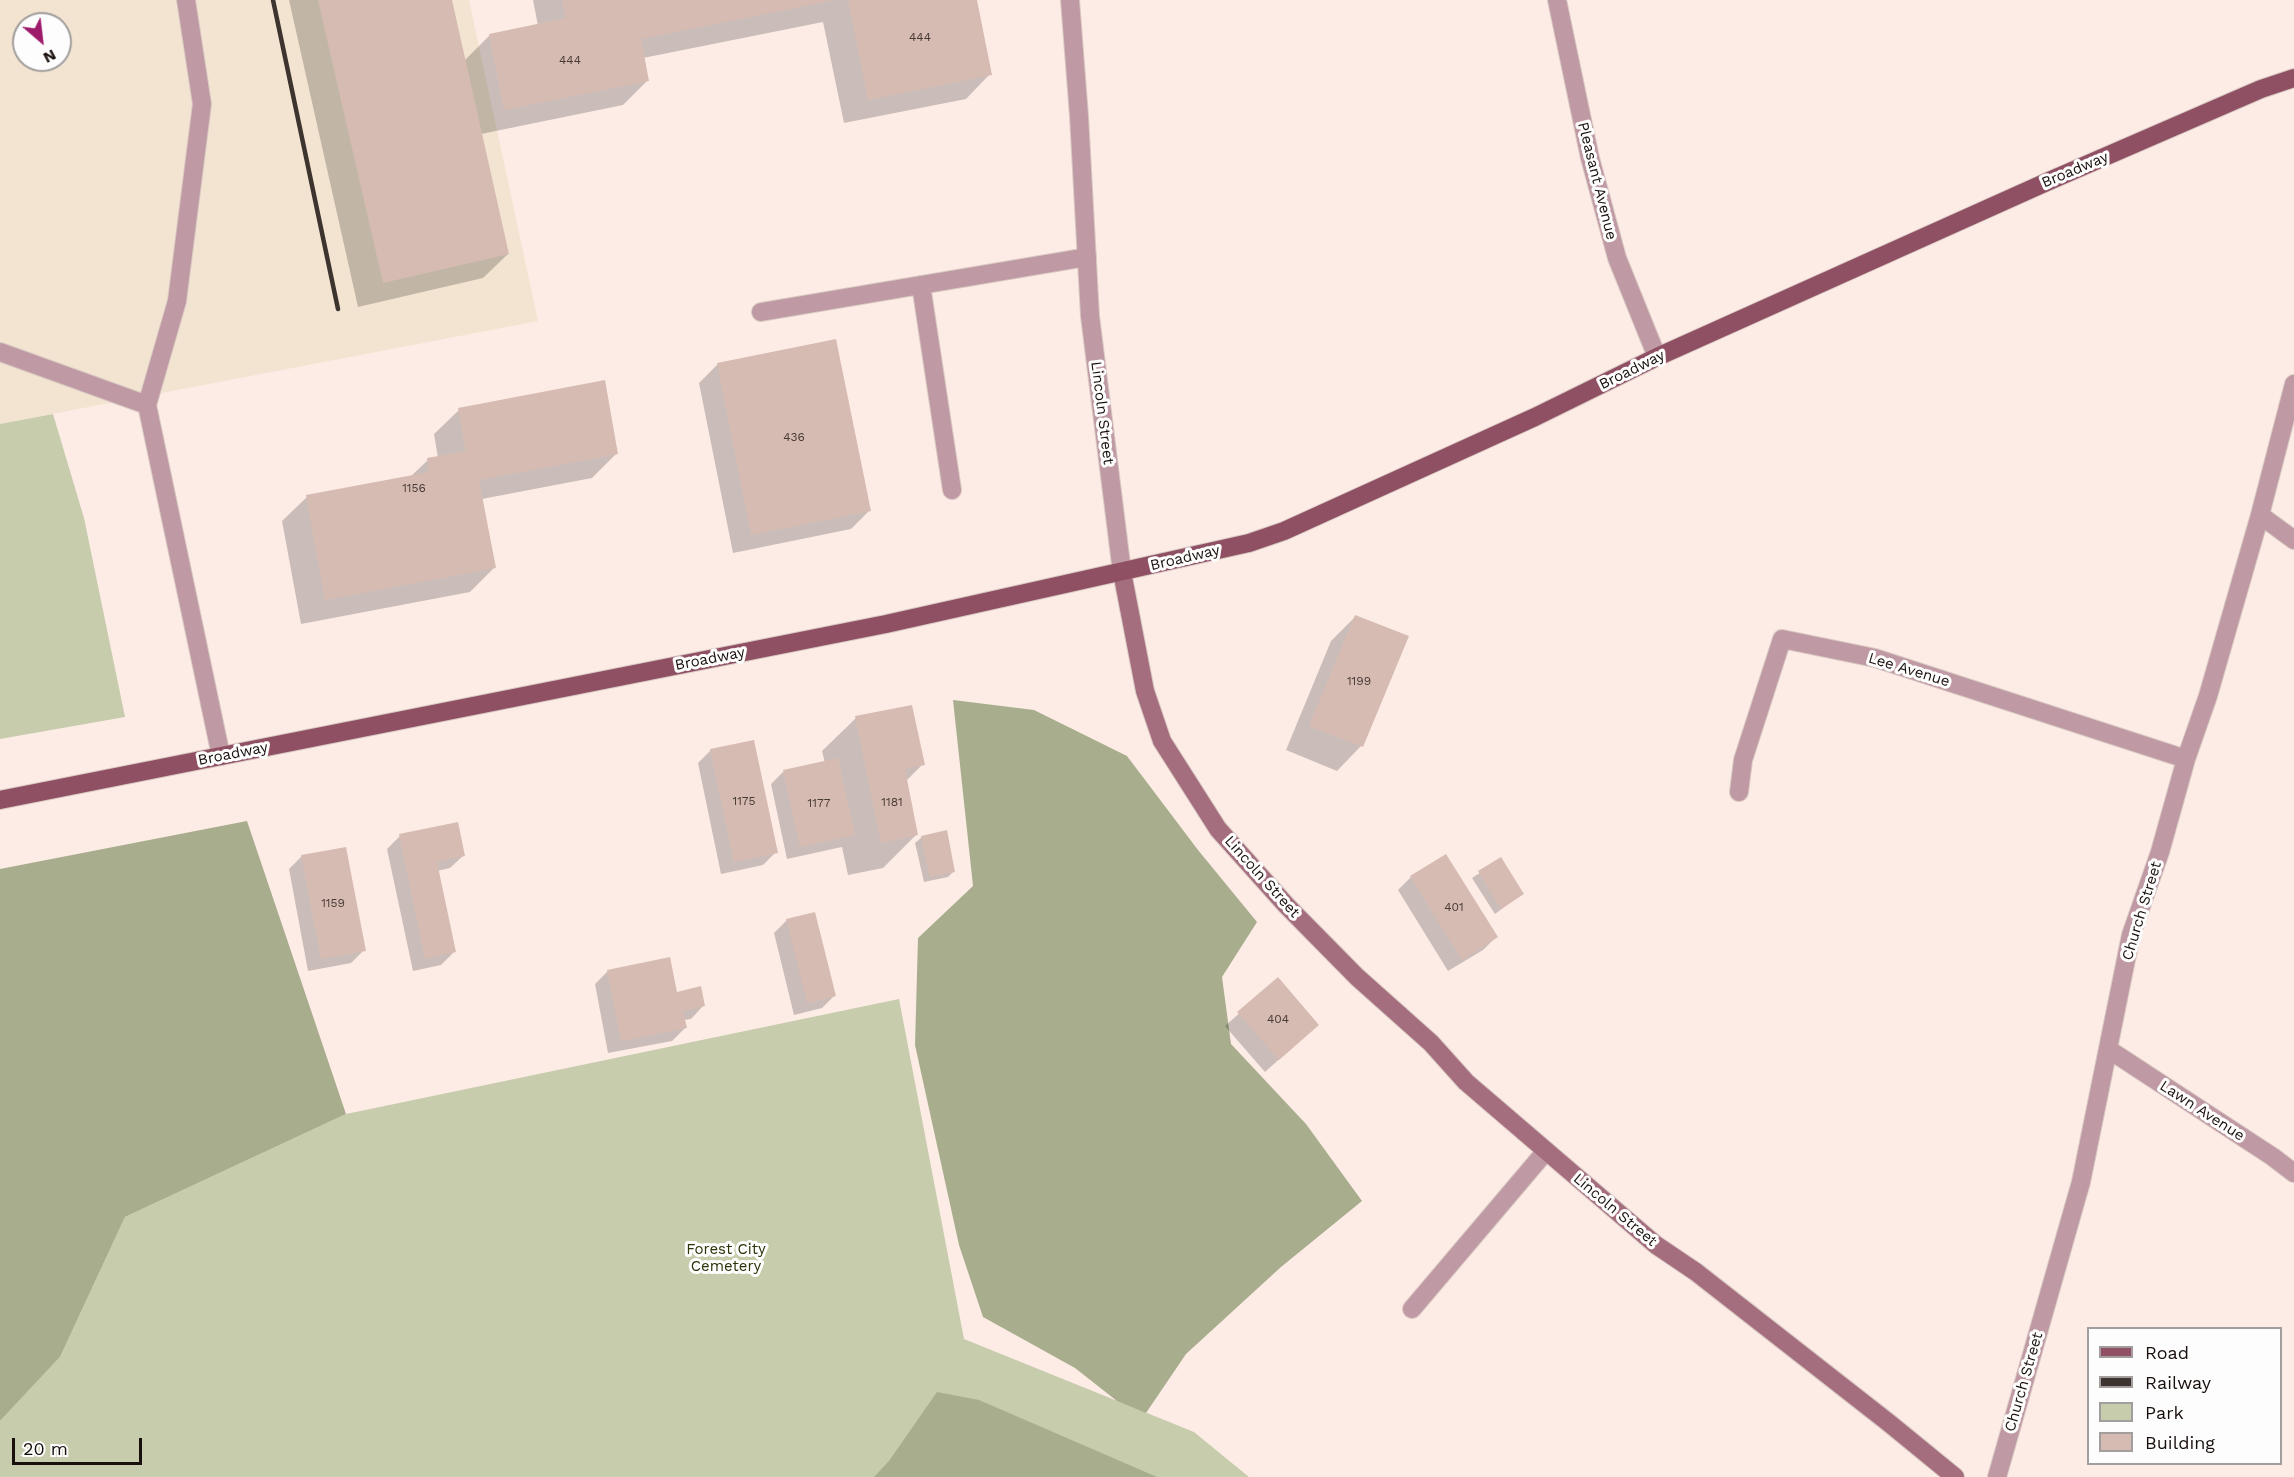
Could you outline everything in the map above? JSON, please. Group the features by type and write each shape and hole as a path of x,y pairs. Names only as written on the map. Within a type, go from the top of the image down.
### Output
{"main road":[{"name":"Broadway","path":"0,800 886,624 1249,543 1284,531 1535,417 1657,357 2059,176 2261,89 2294,78"},
{"name":"Lincoln Street","path":"1122,573 1145,691 1162,741 1218,829 1286,905 1357,977 1431,1043 1466,1082 1546,1151 1656,1245 1696,1272 1889,1422 1955,1477"}],"street":[{"path":"186,0 202,104 177,301 147,405 221,756"},
{"name":"Lincoln Street","path":"1070,0 1090,316 1122,573"},
{"name":"Pleasant Avenue","path":"1557,0 1590,159 1617,258 1657,357"},
{"path":"761,312 1087,257"},
{"path":"921,285 952,490"},
{"path":"0,352 147,405"},
{"name":"Church Street","path":"1997,1477 2080,1182 2131,935 2160,852 2186,759 2208,696 2260,515 2294,384"},
{"path":"2260,515 2294,540"},
{"name":"Lee Avenue","path":"1739,792 1743,760 1782,639 1875,658 2186,759"},
{"name":"Lawn Avenue","path":"2108,1049 2294,1173"},
{"path":"1412,1309 1546,1151"}],"shaded area":[{"path":"0,0 469,0 538,321 0,424"}],"green space":[{"path":"53,414 84,518 125,717 0,739 0,424"},
{"path":"953,700 1034,710 1127,756 1198,850 1257,922 1222,977 1231,1044 1306,1124 1362,1201 1281,1267 1186,1354 1146,1413 1117,1401 1075,1368 983,1317 959,1245 915,1045 918,938 973,886"},
{"path":"247,821 346,1114 125,1217 60,1357 0,1421 0,869"},
{"name":"Forest City Cemetery","path":"899,999 964,1339 1194,1432 1249,1477 0,1477 0,1421 60,1357 125,1217 346,1114"},
{"path":"937,1392 979,1400 1157,1477 874,1477 889,1461"}],"building":[{"path":"318,0 452,0 509,254 383,283"},
{"path":"562,0 831,1 641,39 649,81 504,110 489,34 566,18"},
{"path":"848,0 977,0 992,75 868,100"},
{"path":"836,339 871,511 751,535 717,363"},
{"path":"605,380 618,454 479,480 496,568 325,600 306,495 429,472 427,458 466,451 458,408"},
{"path":"1355,615 1409,636 1363,747 1309,726"},
{"path":"912,705 925,765 905,769 918,835 881,843 855,716"},
{"path":"754,740 778,853 734,862 710,749"},
{"path":"838,758 855,835 800,847 783,770"},
{"path":"458,822 465,856 437,862 456,952 425,959 399,834"},
{"path":"947,830 955,872 930,877 921,836"},
{"path":"346,847 366,951 321,959 301,855"},
{"path":"1446,854 1498,937 1462,960 1410,876"},
{"path":"1501,857 1524,894 1501,909 1478,871"},
{"path":"815,912 836,996 807,1003 786,919"},
{"path":"670,957 677,992 701,986 705,1006 683,1011 687,1028 621,1041 607,970"},
{"path":"1278,977 1319,1025 1279,1060 1237,1012"}],"railway":[{"path":"273,0 338,309"}]}
